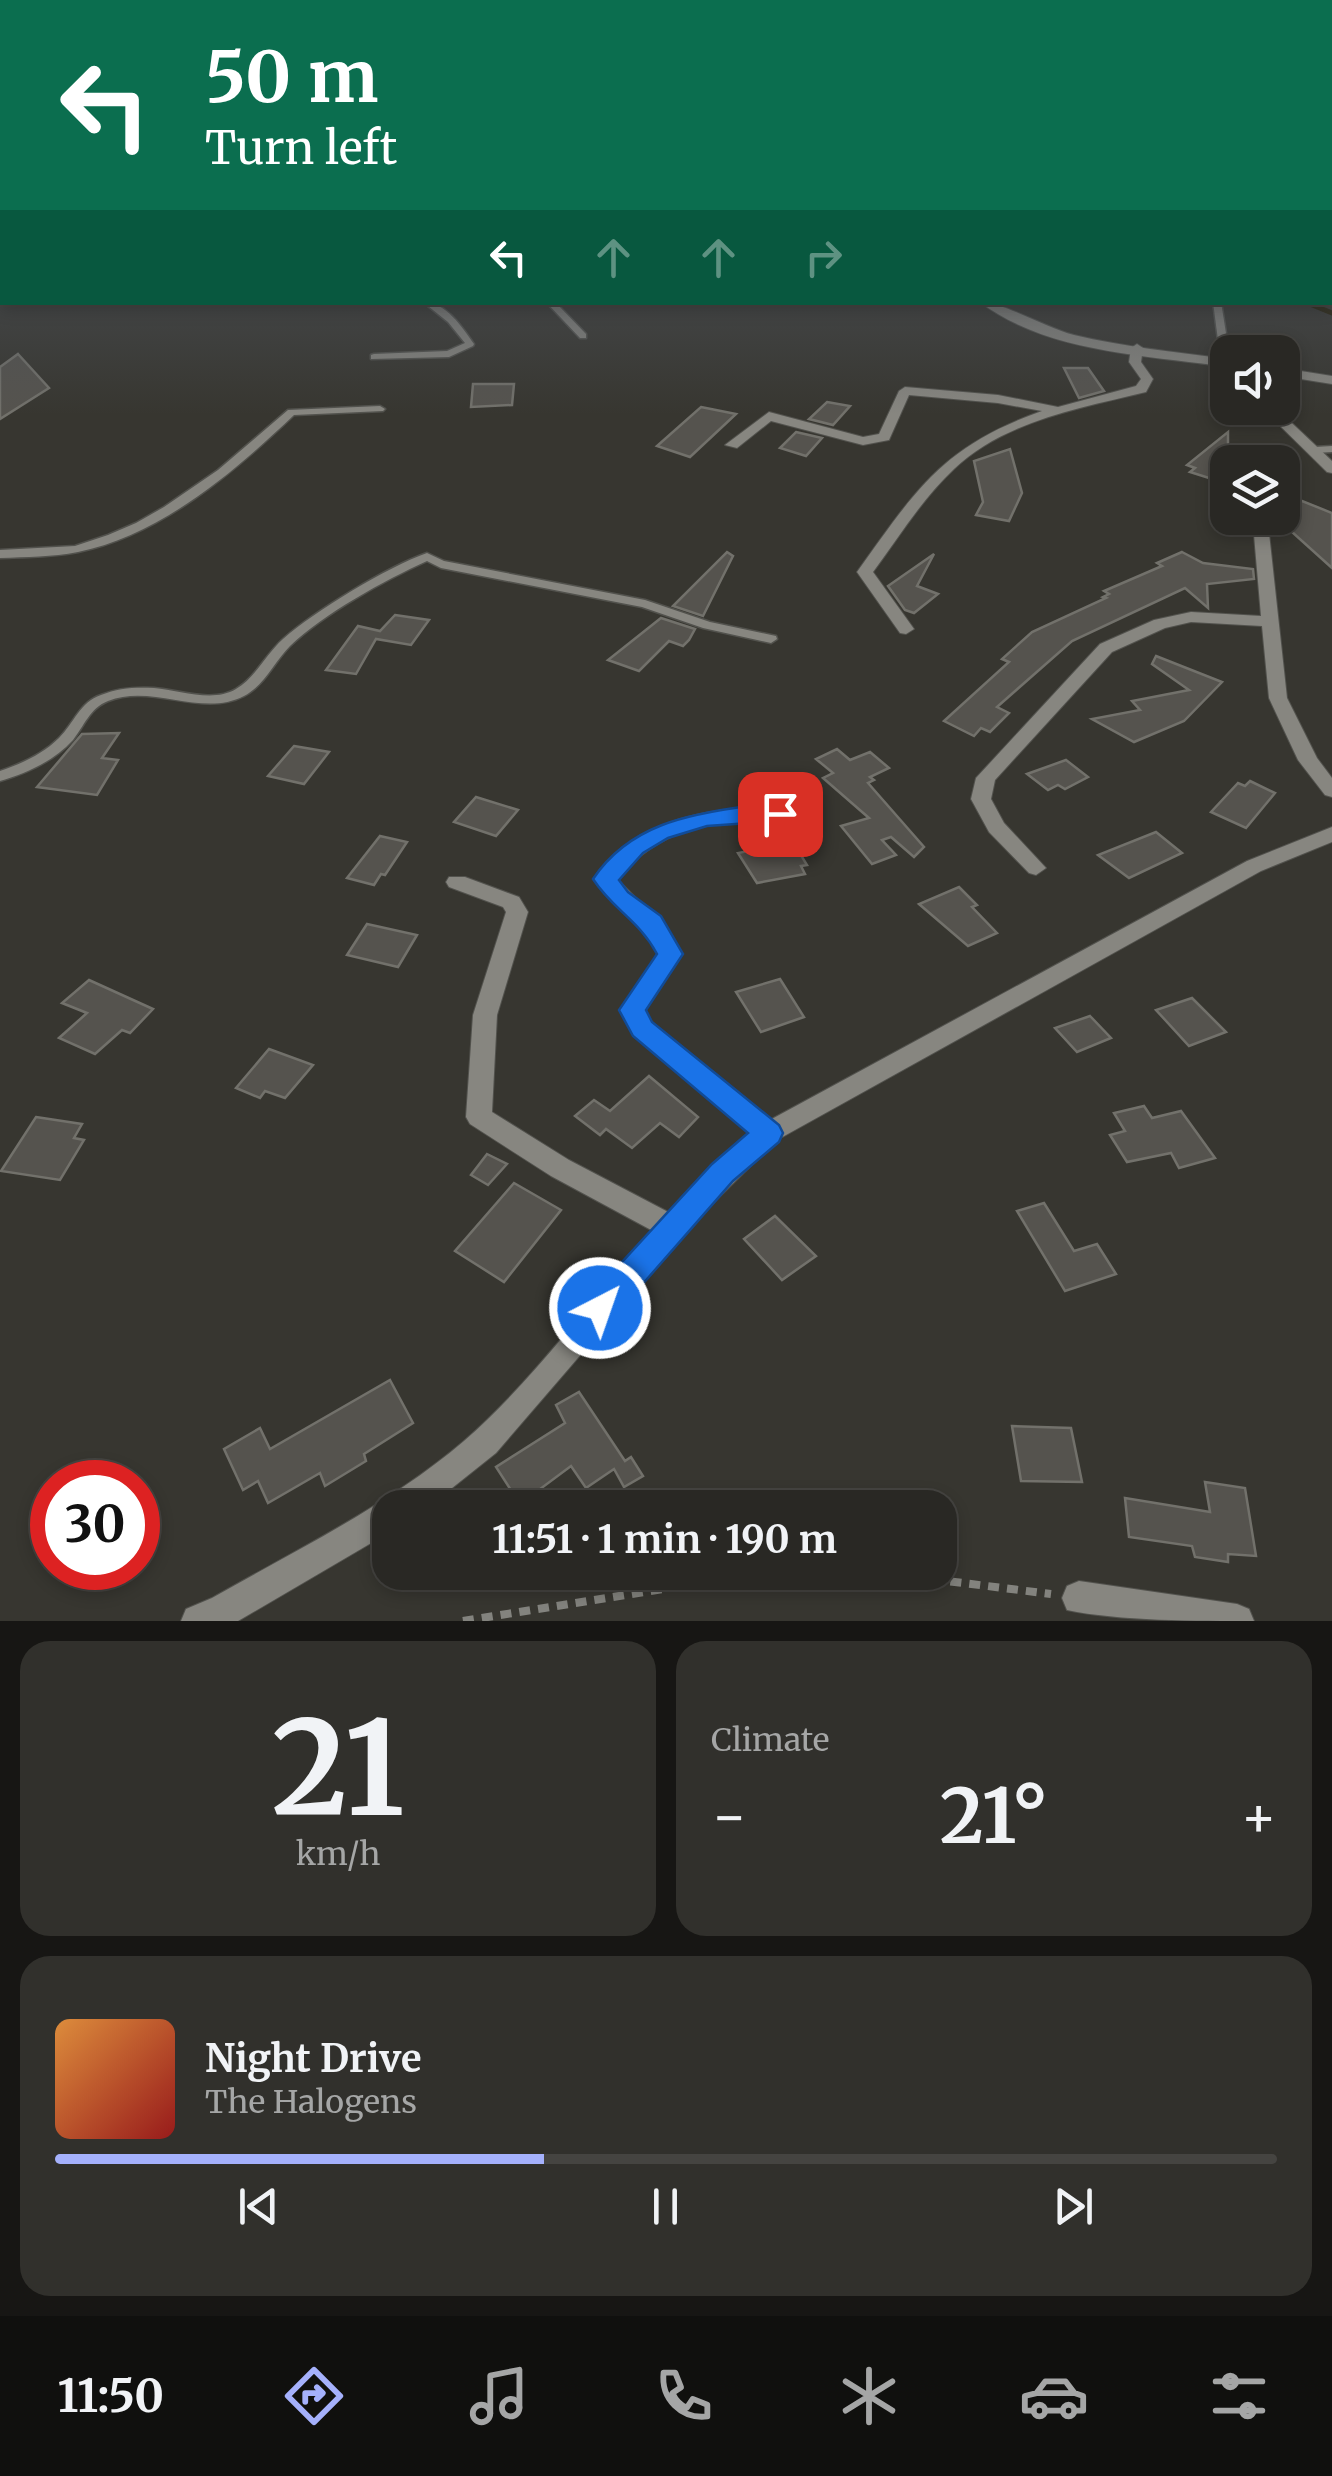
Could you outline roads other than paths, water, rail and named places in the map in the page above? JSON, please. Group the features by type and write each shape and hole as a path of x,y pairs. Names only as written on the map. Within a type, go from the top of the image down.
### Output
{"street":[{"path":"990,305 1009,318 1036,327 1210,362"},
{"path":"906,629 865,572 964,452 1054,410 1141,389 1146,379 1135,362 1137,348"},
{"path":"1300,375 1332,380"},
{"path":"732,445 768,416 863,441 878,440 884,436 905,392 998,399 1054,410"},
{"path":"1287,425 1332,469"},
{"path":"1260,535 1278,698 1308,760 1332,790"},
{"path":"1036,868 996,827 981,799 986,778 1106,648 1160,624 1191,617 1270,621"},
{"path":"768,1133 642,1029 632,1010 670,954 652,922 620,898 605,879 635,847 660,832 706,819 748,813 780,814 810,842"},
{"path":"423,1490 483,1444 672,1227 723,1172 768,1133 1254,866 1332,834"},
{"path":"457,882 511,902 516,912 485,1016 478,1117 560,1168 672,1227"},
{"path":"198,1621 224,1610 372,1524"},
{"path":"1079,1598 1237,1621"}],"lane":[{"path":"374,356 449,354 470,344 431,305"},
{"path":"553,305 583,336"},
{"path":"1217,305 1222,335"},
{"path":"0,554 82,548 146,525 267,436 291,412 380,409"},
{"path":"1314,450 1332,449"},
{"path":"0,776 45,756 66,740 86,709 102,698 164,690 209,699 238,694 259,679 286,642 427,557 441,564 645,604 707,625 771,639"}],"waterway":[{"path":"1312,305 1332,313"}]}
